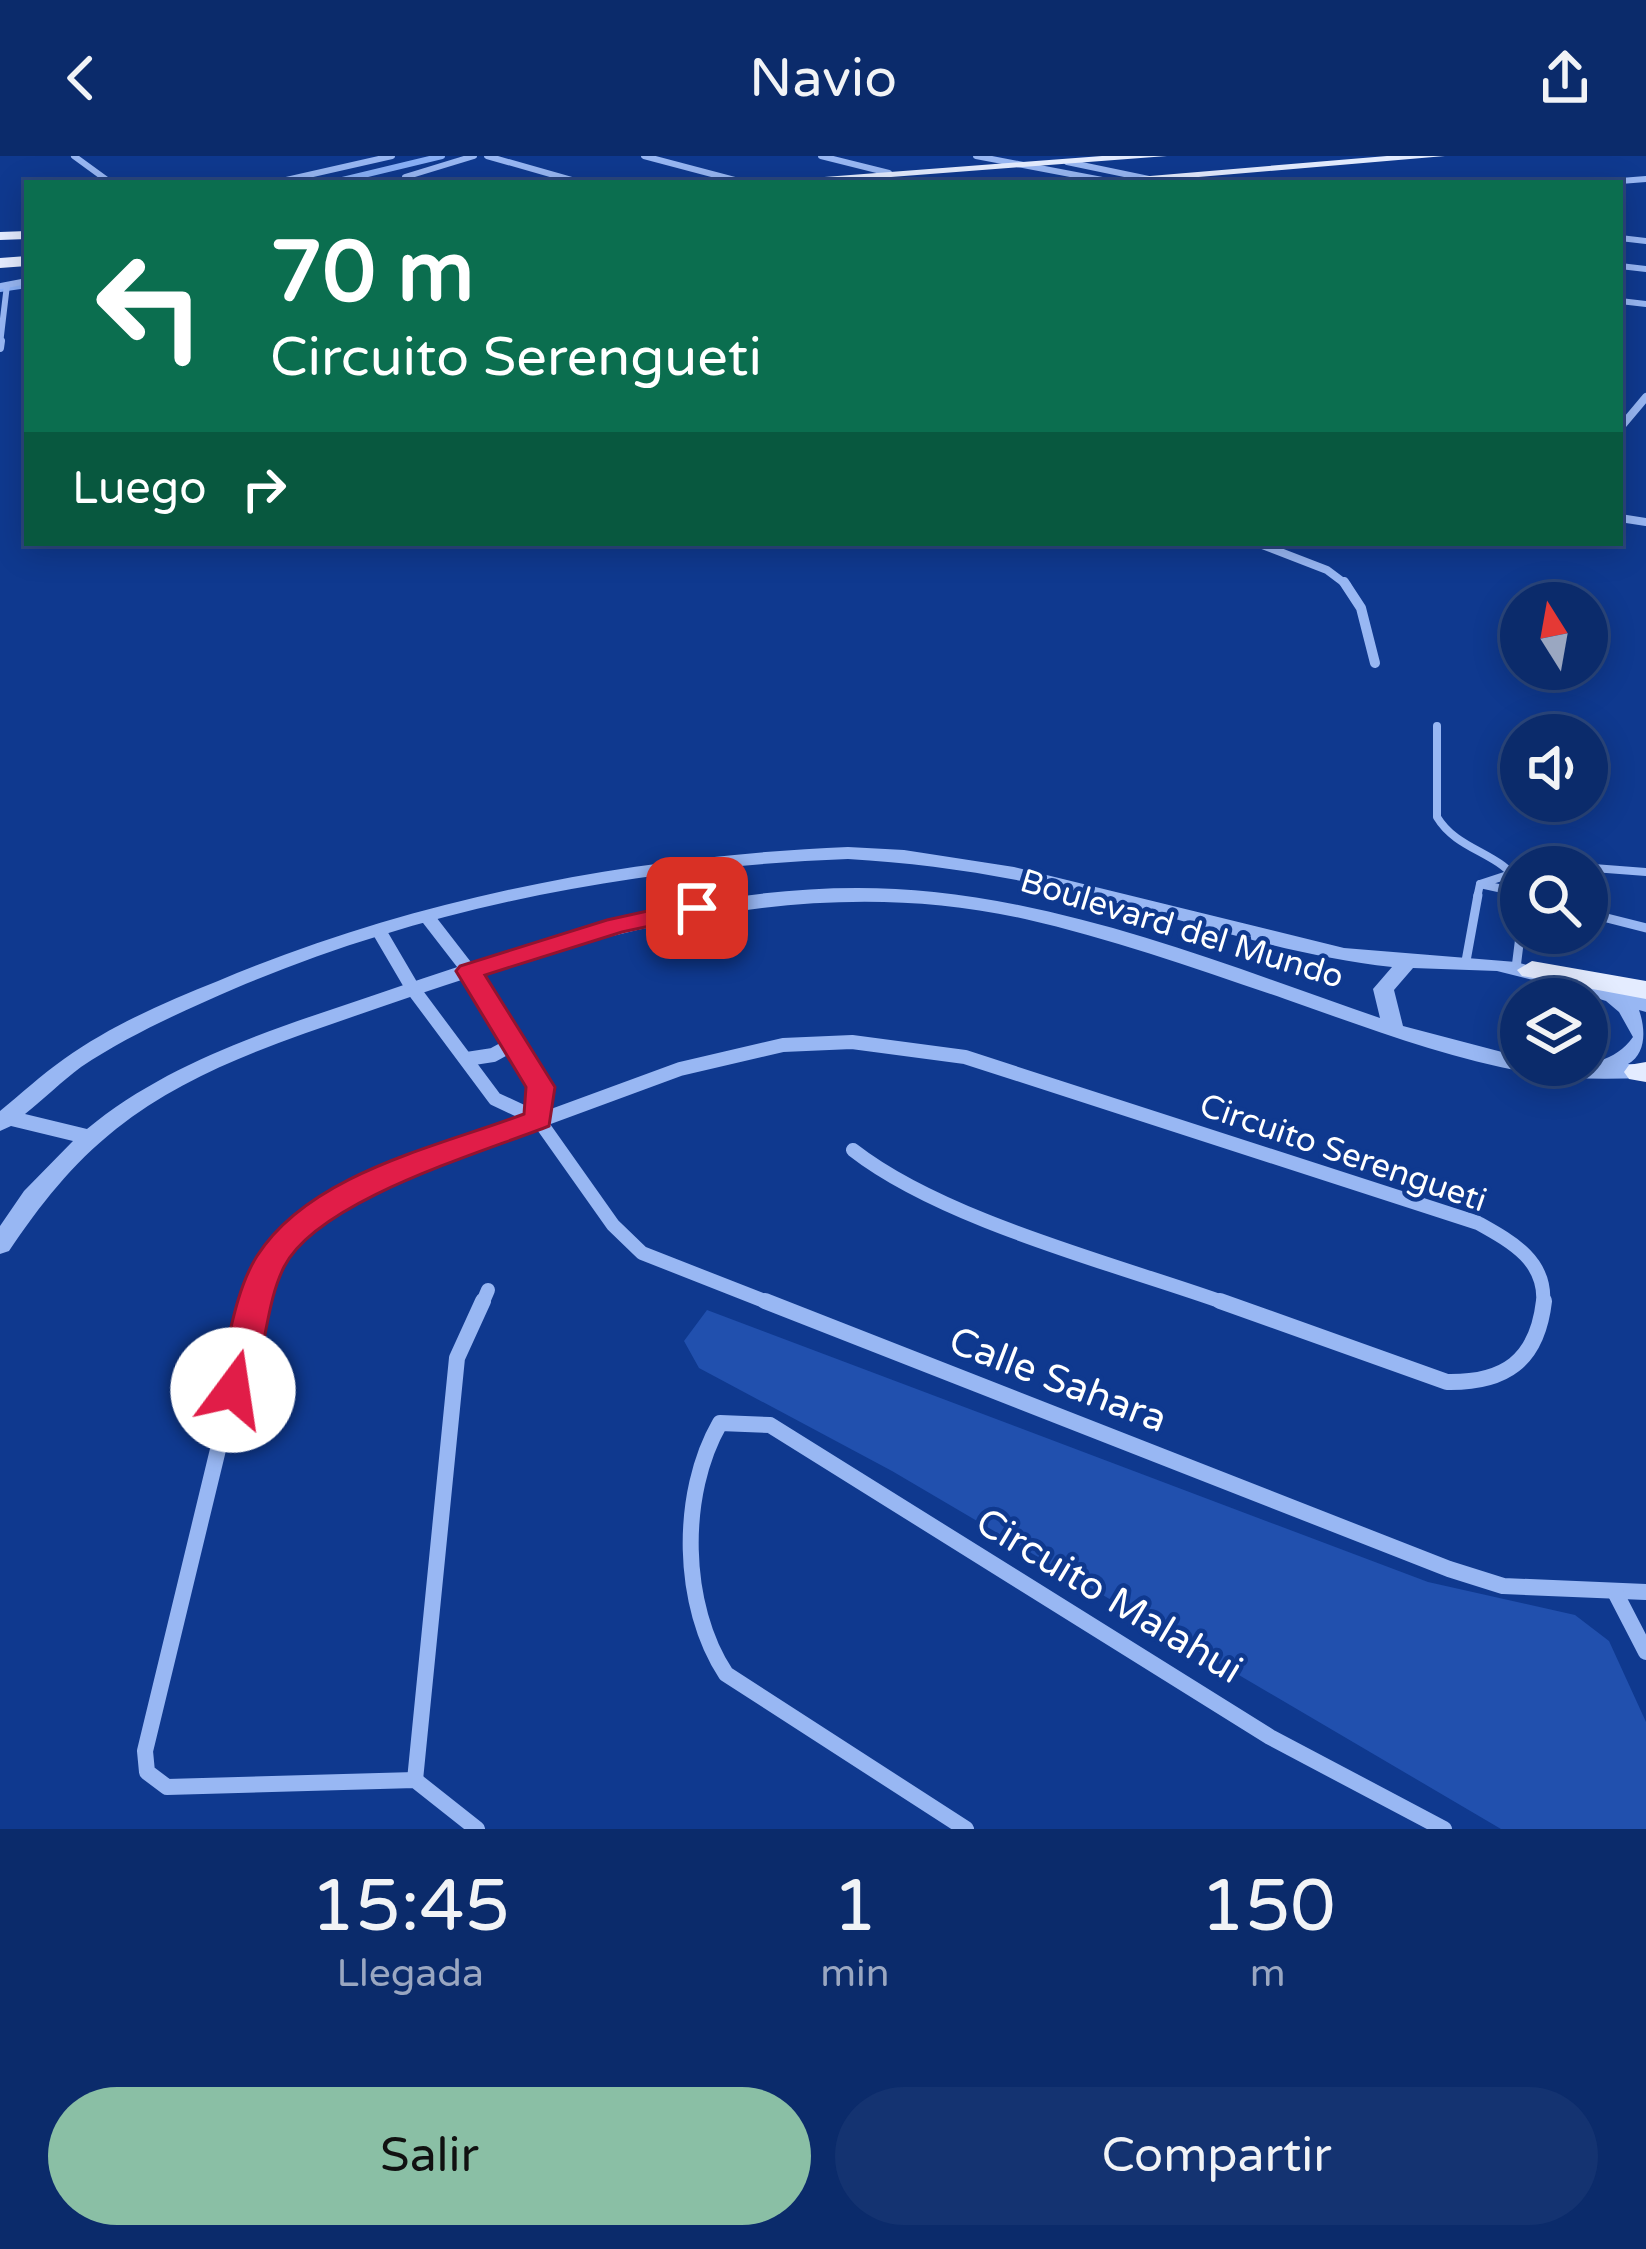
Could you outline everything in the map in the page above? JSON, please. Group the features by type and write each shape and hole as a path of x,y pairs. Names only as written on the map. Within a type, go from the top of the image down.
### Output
{"main road":[{"path":"791,180 1159,156"},
{"path":"1123,180 1439,156"},
{"path":"1524,969 1646,990"}],"street":[{"path":"286,180 392,156"},
{"path":"410,180 405,177 474,156"},
{"path":"487,156 571,180"},
{"path":"644,156 737,180"},
{"path":"821,156 889,173"},
{"path":"976,156 1099,180"},
{"path":"73,157 107,180"},
{"path":"1067,162 1149,180"},
{"path":"0,349 4,286"},
{"path":"1623,424 1646,397"},
{"path":"1264,546 1349,583 1361,596 1375,662"},
{"name":"Boulevard del Mundo","path":"3,1120 120,1033 184,999 268,965 428,918 636,873 849,853 970,865 1088,886 1285,942 1408,962 1466,961 1524,969 1646,1005"},
{"name":"Boulevard del Mundo","path":"0,1245 34,1190 85,1136 197,1069 413,989 616,926 697,908 793,895 894,894 995,908 1100,932 1500,1062"},
{"path":"428,918 470,971 541,1087 538,1119"},
{"path":"380,931 413,989 495,1099 538,1119"},
{"path":"1393,1029 1384,1009 1383,989 1408,962"},
{"path":"1608,1063 1632,1054 1644,1037 1627,1008 1609,996"},
{"path":"467,1059 494,1055 515,1043"},
{"name":"Circuito Serengueti","path":"538,1119 674,1072 785,1044 897,1044 965,1057 1478,1223 1517,1245 1539,1270 1546,1297 1535,1334 1514,1366 1499,1378 1447,1382 933,1199 885,1175 853,1150"},
{"name":"Boulevard del Mundo","path":"1608,1069 1644,1071"},
{"path":"477,1829 415,1780 166,1787 147,1772 145,1751 255,1299 269,1262 325,1207 365,1186 538,1119"},
{"name":"Calle Sahara","path":"538,1119 613,1225 642,1253 1411,1556 1503,1586 1646,1592"},
{"path":"3,1120 85,1136"},
{"path":"415,1780 457,1358 488,1290"},
{"name":"Circuito Malahui","path":"966,1829 726,1674 704,1638 692,1566 709,1437 719,1423 742,1420 770,1425 1270,1737 1444,1829"},
{"path":"1616,1594 1646,1652"}],"lane":[{"path":"1438,726 1432,804 1442,832 1461,848 1500,863"},
{"path":"1608,867 1646,872"},
{"path":"1480,884 1500,873"},
{"path":"1480,884 1500,887"},
{"path":"1466,961 1480,884"},
{"path":"1608,918 1646,928"},
{"path":"1523,954 1524,969"}],"shaded area":[{"path":"707,1310 1428,1582 1575,1615 1609,1641 1646,1722 1646,1829 1501,1829 892,1471 699,1368 684,1341"}],"waterway":[{"path":"342,180 442,156"},
{"path":"0,289 24,285"}],"route":[{"path":"233,1390 269,1262 298,1228 365,1186 538,1119 541,1087 470,971 616,926 697,908"}]}
